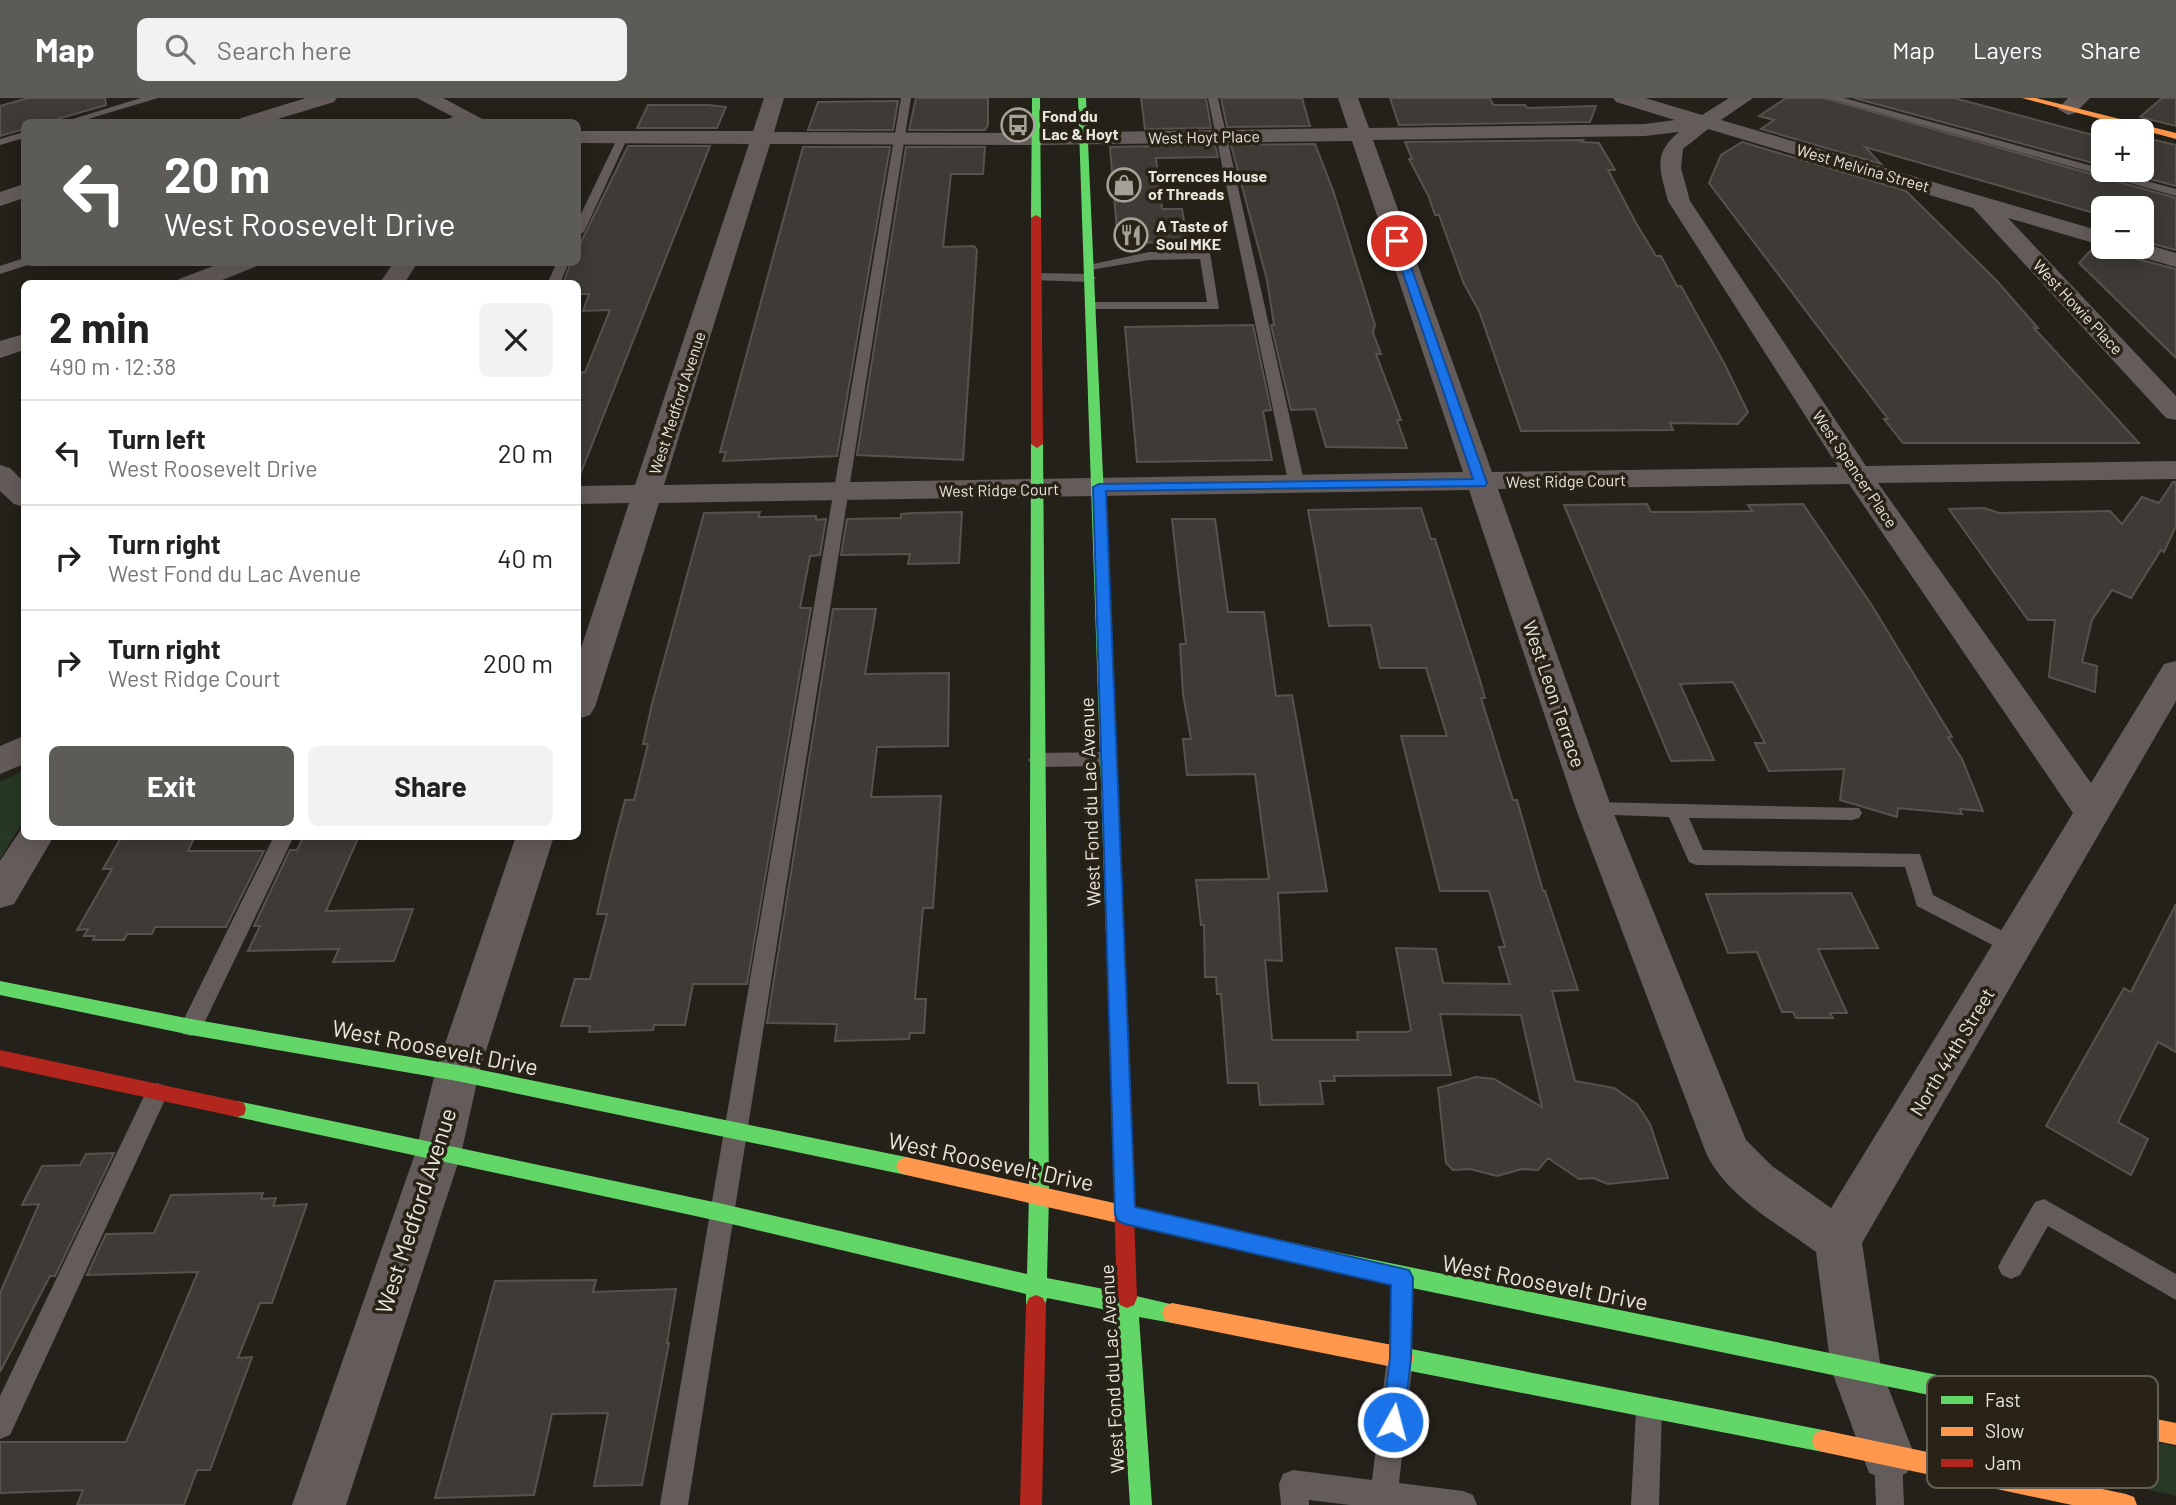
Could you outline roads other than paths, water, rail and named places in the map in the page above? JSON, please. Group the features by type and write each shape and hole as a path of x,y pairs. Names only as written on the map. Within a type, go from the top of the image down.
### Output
{"main road":[{"path":"1031,1505 1039,1194 1036,98"},
{"name":"West Fond du Lac Avenue","path":"1082,98 1110,759 1127,1302 1141,1505"},
{"path":"2026,98 2074,103 2176,136"},
{"path":"2093,98 2176,119"},
{"name":"West Roosevelt Drive","path":"0,988 191,1027 457,1073 734,1133 1039,1194 1402,1278 1927,1383"},
{"path":"0,1058 723,1213 1035,1286 1888,1454 1927,1465"},
{"path":"1400,1358 1402,1278"},
{"name":"West Roosevelt Drive","path":"2158,1430 2176,1434"},
{"path":"2005,1488 2029,1495 2126,1505"}],"street":[{"path":"258,119 327,98"},
{"path":"427,98 471,119"},
{"name":"West Medford Avenue","path":"581,698 774,98"},
{"name":"West Leon Terrace","path":"1348,98 1594,809 1729,1153 1756,1181 1838,1240"},
{"name":"West Melvina Street","path":"1623,98 2091,235"},
{"name":"West Spencer Place","path":"1743,98 1704,122 1673,147 1670,168 1679,201 1857,474 2091,810"},
{"name":"West Hoyt Place","path":"583,140 1221,138 1644,130 1704,122"},
{"path":"0,199 21,192"},
{"name":"West Howie Place","path":"1980,202 2176,412"},
{"path":"2154,254 2176,260"},
{"path":"199,280 236,266"},
{"path":"0,350 21,343"},
{"name":"West Ridge Court","path":"581,495 1297,486 2176,470"},
{"path":"0,474 21,495"},
{"path":"0,508 21,499"},
{"name":"North 44th Street","path":"1838,1240 2015,947 2091,810 2176,672"},
{"path":"0,761 21,750"},
{"path":"0,893 33,840"},
{"name":"West Medford Avenue","path":"319,1505 438,1154 457,1073 534,840"},
{"path":"1838,1240 1856,1369 1888,1454"}],"lane":[{"path":"79,119 153,98"},
{"path":"674,1505 734,1133 844,493 906,98"},
{"path":"1213,98 1297,486"},
{"path":"1832,98 2176,193"},
{"path":"0,142 21,136"},
{"path":"581,226 622,139"},
{"path":"1036,277 1090,272 1149,256 1206,255 1214,306 1091,306"},
{"path":"0,271 21,263"},
{"path":"1037,760 1110,759"},
{"path":"1594,809 1852,813"},
{"path":"1676,810 1696,857 1913,859 1924,900 2015,947"},
{"path":"191,1027 282,840"},
{"path":"0,1425 157,1093"},
{"path":"2011,1267 2044,1210 2176,1288"},
{"path":"1384,1494 1400,1358"},
{"path":"1645,1505 1649,1406"},
{"path":"1888,1454 1890,1505"},
{"path":"1295,1505 1293,1484 1463,1505"}],"place":[{"name":"Fond du Lac & Hoyt","path":"1018,125"},
{"name":"Torrences House of Threads","path":"1124,185"},
{"name":"A Taste of Soul MKE","path":"1131,235"}]}
